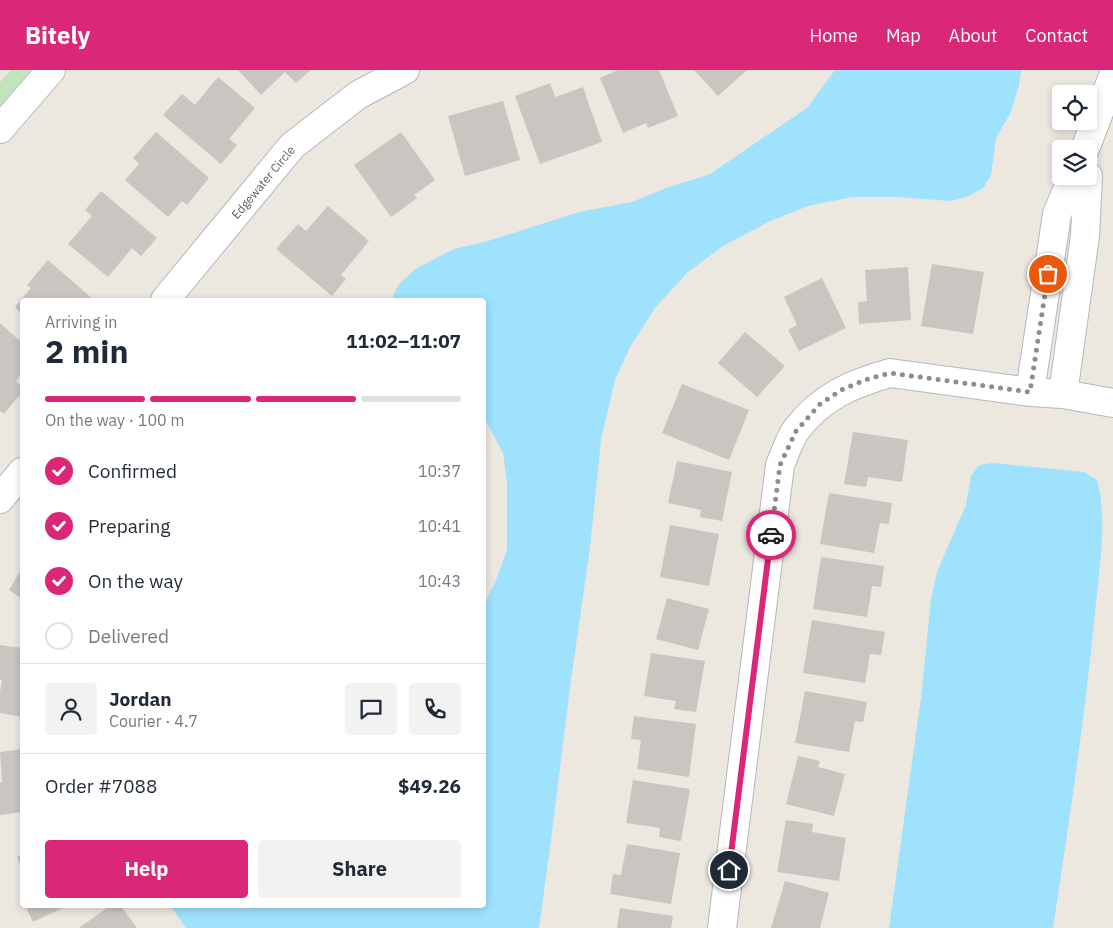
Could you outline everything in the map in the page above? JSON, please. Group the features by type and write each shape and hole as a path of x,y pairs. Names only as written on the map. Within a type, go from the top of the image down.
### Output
{"street":[{"path":"0,129 51,70"},
{"name":"Edgewater Circle","path":"167,298 292,146 358,94 405,70"},
{"path":"1088,140 1113,76"},
{"path":"1030,392 1057,214 1069,185"},
{"path":"1063,394 1085,236 1088,185"},
{"path":"722,928 780,465 796,431 820,404 843,389 890,373 1030,392 1063,394 1113,403"},
{"path":"0,499 20,474"}],"green space":[{"path":"11,70 31,70 0,106 0,82"}],"water":[{"path":"835,70 1021,70 1019,86 1010,114 996,138 991,176 983,188 969,196 950,201 898,197 852,197 808,206 768,222 723,246 688,272 655,308 630,347 615,380 601,440 590,548 539,928 186,928 172,908 486,908 486,600 495,583 507,550 507,482 503,453 486,421 486,298 393,298 393,296 399,284 415,269 454,249 488,241 579,212 632,202 666,188 710,174 807,108"},
{"path":"993,463 1084,472 1097,480 1100,495 1102,546 1091,652 1053,928 889,928 922,690 931,599 937,572 966,505 971,476 979,465"}],"building":[{"path":"238,70 311,70 296,83 285,72 261,95"},
{"path":"618,70 659,70 678,116 648,128 646,123 623,133 600,78"},
{"path":"694,70 747,70 718,96"},
{"path":"218,77 255,108 229,139 237,145 221,164 163,115 182,94 195,105"},
{"path":"550,83 555,97 583,87 602,142 540,164 515,96"},
{"path":"503,101 520,160 465,176 448,116"},
{"path":"156,132 209,178 187,205 182,201 168,217 125,180 139,164 133,158"},
{"path":"401,132 435,180 414,195 417,198 391,217 354,165"},
{"path":"101,191 157,238 141,256 132,248 108,277 68,244 92,216 85,210"},
{"path":"328,206 369,241 341,275 346,279 332,296 276,249 298,224 306,231"},
{"path":"48,260 92,298 23,298 31,288 27,285"},
{"path":"932,264 984,272 973,334 921,326"},
{"path":"908,267 911,320 859,324 858,302 867,301 865,270"},
{"path":"822,278 846,328 799,351 788,330 797,325 784,297"},
{"path":"20,301 20,312 15,307"},
{"path":"0,323 20,341 20,375 16,381 20,385 20,394 4,414 0,411"},
{"path":"745,332 785,366 757,397 718,363"},
{"path":"682,384 749,410 729,460 662,433"},
{"path":"853,432 908,440 902,482 868,477 866,487 844,484"},
{"path":"677,461 732,472 722,521 700,517 701,510 668,503"},
{"path":"829,493 892,503 889,524 880,523 874,553 820,544"},
{"path":"670,525 719,534 709,586 660,577"},
{"path":"821,557 884,566 881,587 872,586 867,617 813,609"},
{"path":"20,571 20,598 9,590"},
{"path":"667,598 709,609 698,650 656,639"},
{"path":"812,620 885,632 881,655 870,654 865,683 803,673"},
{"path":"0,645 20,648 20,717 0,713 2,680 0,680"},
{"path":"651,653 705,661 696,712 674,709 676,701 644,696"},
{"path":"805,691 867,702 863,722 855,721 849,752 795,743"},
{"path":"634,716 696,724 689,777 637,769 641,740 631,739"},
{"path":"20,749 20,812 0,815 0,783 2,782 0,752"},
{"path":"798,756 820,761 818,767 845,774 834,816 786,804"},
{"path":"633,780 690,789 681,841 659,837 660,828 626,823"},
{"path":"786,820 813,824 812,832 846,838 839,881 777,872"},
{"path":"627,844 680,853 671,904 610,894 613,874 621,875"},
{"path":"785,881 829,893 820,928 771,928"},
{"path":"26,908 63,908 33,922"},
{"path":"107,908 122,908 137,928 79,928"},
{"path":"620,908 673,916 671,928 617,928"}],"way so far":[{"path":"771,535 780,465 796,431 820,404 843,389 890,373 1030,392 1048,274"}],"route":[{"path":"729,870 771,535"}]}
